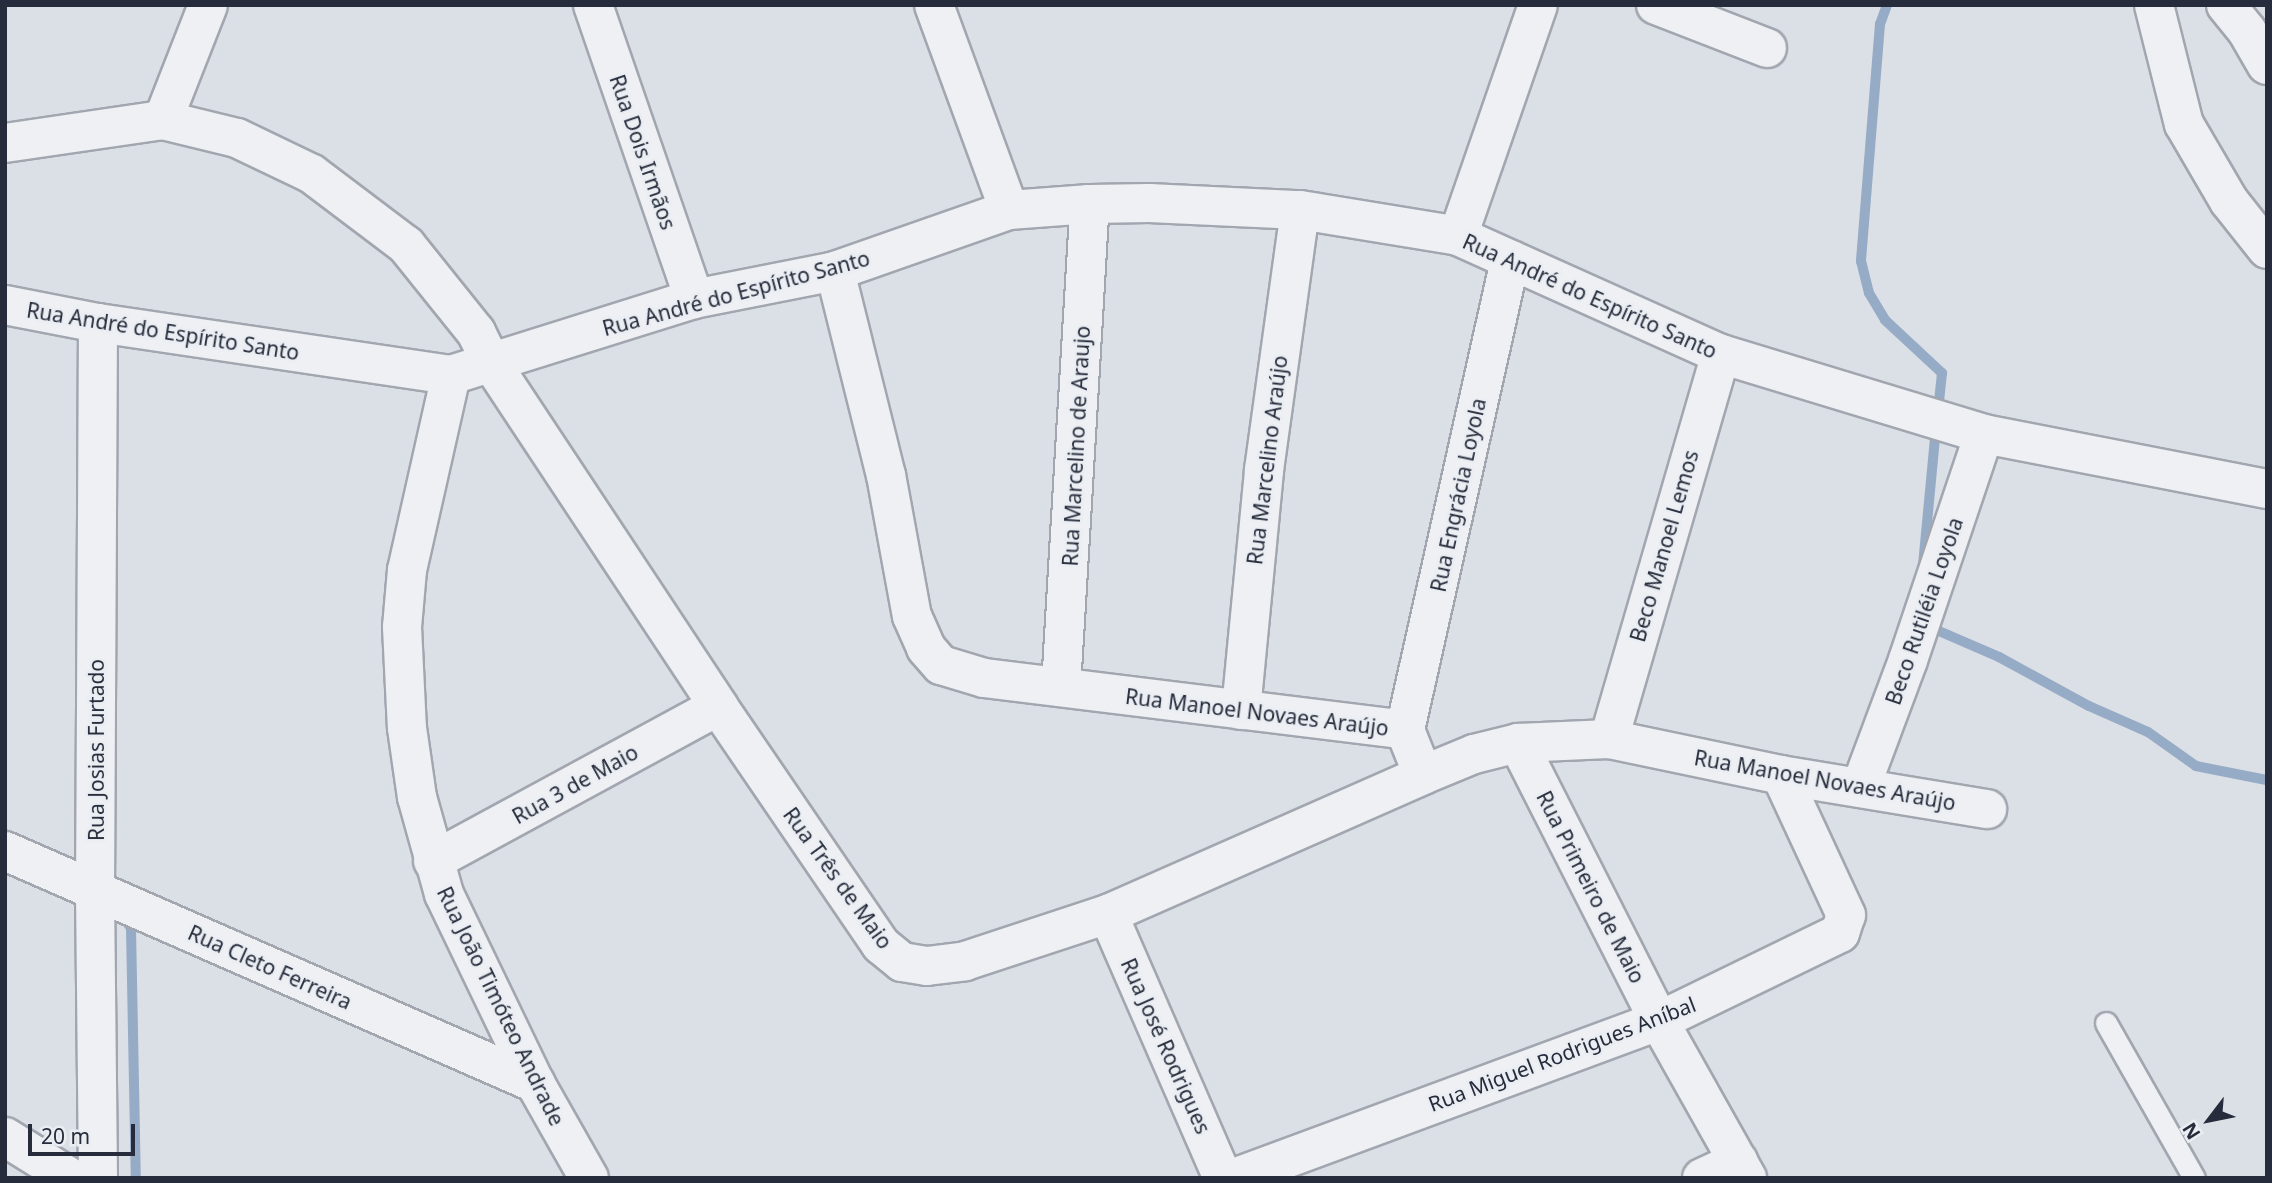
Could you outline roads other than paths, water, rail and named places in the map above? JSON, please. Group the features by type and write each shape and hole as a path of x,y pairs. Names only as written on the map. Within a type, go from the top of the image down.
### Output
{"street":[{"path":"5,143 163,120 208,5"},
{"name":"Rua Dois Irmãos","path":"593,5 694,299"},
{"path":"934,5 1009,210"},
{"path":"1458,236 1538,5"},
{"path":"1656,5 1767,48"},
{"path":"2154,5 2183,124 2229,201 2267,249"},
{"path":"2226,5 2247,31 2267,65"},
{"name":"Rua Três de Maio","path":"163,120 237,138 312,174 406,245 476,332 491,361 718,706 880,945 902,962 927,966 965,961 1108,914 1423,775"},
{"name":"Rua André do Espírito Santo","path":"5,305 98,323 451,374 694,299 835,271 1009,210 1090,204 1238,205 1300,210 1458,236 1721,354 1983,434 2267,489"},
{"name":"Rua Marcelino de Araujo","path":"1061,687 1090,204"},
{"name":"Rua Marcelino Araújo","path":"1241,710 1264,470 1300,210"},
{"name":"Rua Engrácia Loyola","path":"1405,730 1510,260"},
{"name":"Rua Manoel Novaes Araújo","path":"835,271 886,474 912,617 926,648 941,665 960,673 1405,730 1423,775 1474,754 1518,743 1609,739 1782,775 1987,809"},
{"name":"Rua Josias Furtado","path":"98,323 95,891 98,1178"},
{"name":"Beco Manoel Lemos","path":"1609,739 1721,354"},
{"name":"Rua João Timóteo Andrade","path":"451,374 407,570 402,627 407,728 418,797 433,862 444,894 535,1083 589,1178"},
{"name":"Beco Rutiléia Loyola","path":"1861,786 1908,660 1983,434"},
{"name":"Rua 3 de Maio","path":"433,862 718,706"},
{"name":"Rua Primeiro de Maio","path":"1518,743 1659,1021 1742,1170"},
{"name":"Rua Miguel Rodrigues Aníbal","path":"1234,1178 1659,1021 1840,933 1845,925 1846,915 1782,775"},
{"name":"Rua Cleto Ferreira","path":"5,850 535,1083"},
{"name":"Rua José Rodrigues","path":"1108,914 1223,1178"},
{"path":"5,1137 71,1178"},
{"path":"1702,1178 1742,1170"}],"lane":[{"path":"2106,1023 2194,1178"}],"waterway":[{"path":"1887,5 1880,24 1861,261 1869,293 1885,320 1942,373 1938,412"},
{"path":"1923,565 1936,428"},
{"path":"1925,625 1999,657 2089,706 2148,732 2196,766 2267,780"},
{"path":"123,917 131,928 136,1178"}]}
